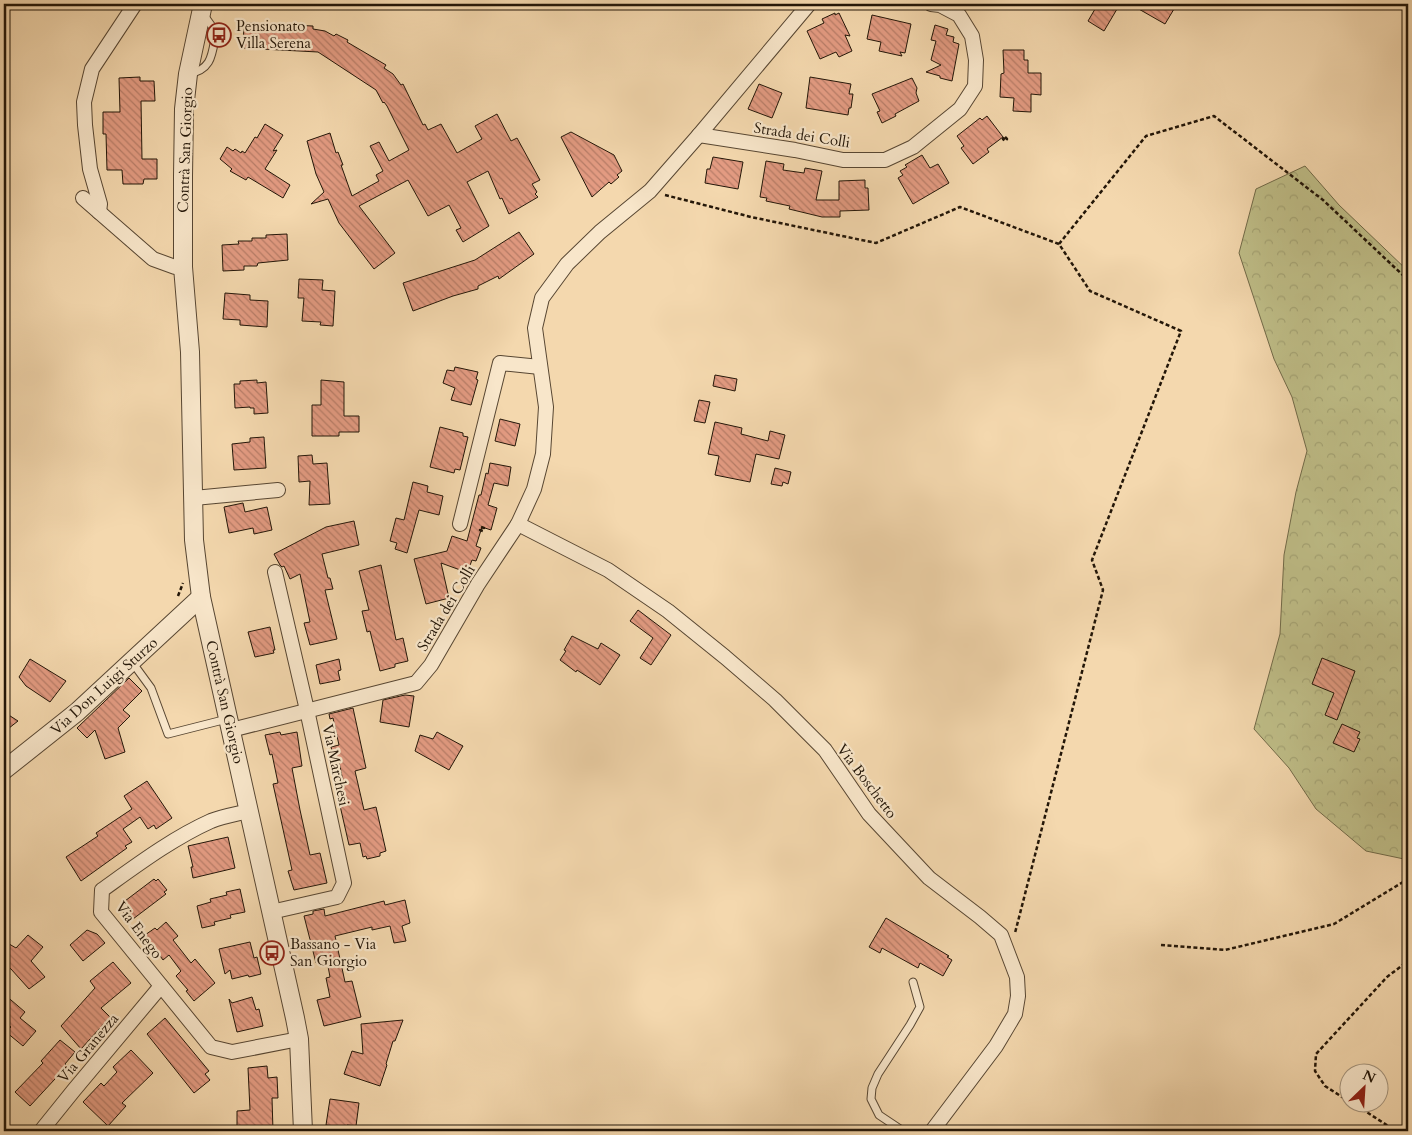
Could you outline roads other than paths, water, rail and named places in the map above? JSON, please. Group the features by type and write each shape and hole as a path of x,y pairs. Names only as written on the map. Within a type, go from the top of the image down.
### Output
{"street":[{"path":"99,212 100,204 90,169 84,102 92,69 135,4"},
{"name":"Strada dei Colli","path":"230,724 307,710 416,683 431,665 478,584 518,524 534,489 543,454 546,407 535,328 542,298 567,264 600,232 650,191 808,4"},
{"name":"Strada dei Colli","path":"699,135 794,150 842,160 885,160 913,147 960,109 975,86 976,60 972,36 958,15 940,5 931,4"},
{"name":"Contrà San Giorgio","path":"201,10 188,74 184,109 183,267 190,352 194,540 201,597 299,1039 303,1131"},
{"path":"83,198 153,259 175,267 183,267"},
{"path":"460,524 500,363 540,367"},
{"path":"194,498 278,490"},
{"name":"Via Boschetto","path":"518,524 608,570 668,611 725,657 775,700 825,750 869,814 896,845 929,878 1001,935 1017,977 1018,996 1014,1014 996,1046 932,1131"},
{"name":"Via Marchesi","path":"271,912 337,897 344,883 275,572"},
{"name":"Via Don Luigi Sturzo","path":"4,770 77,712 201,597"},
{"name":"Via Enego","path":"249,811 212,820 169,844 102,890 101,912 211,1047 232,1052 299,1039"},
{"name":"Via Granezza","path":"41,1131 161,986"}],"lane":[{"path":"132,662 151,688 168,734 230,724"},
{"path":"903,1131 879,1115 871,1099 872,1088 878,1074 920,1007 913,982"}],"place":[{"name":"Pensionato Villa Serena","path":"219,35"},
{"name":"Bassano - Via San Giorgio","path":"272,953"}]}
